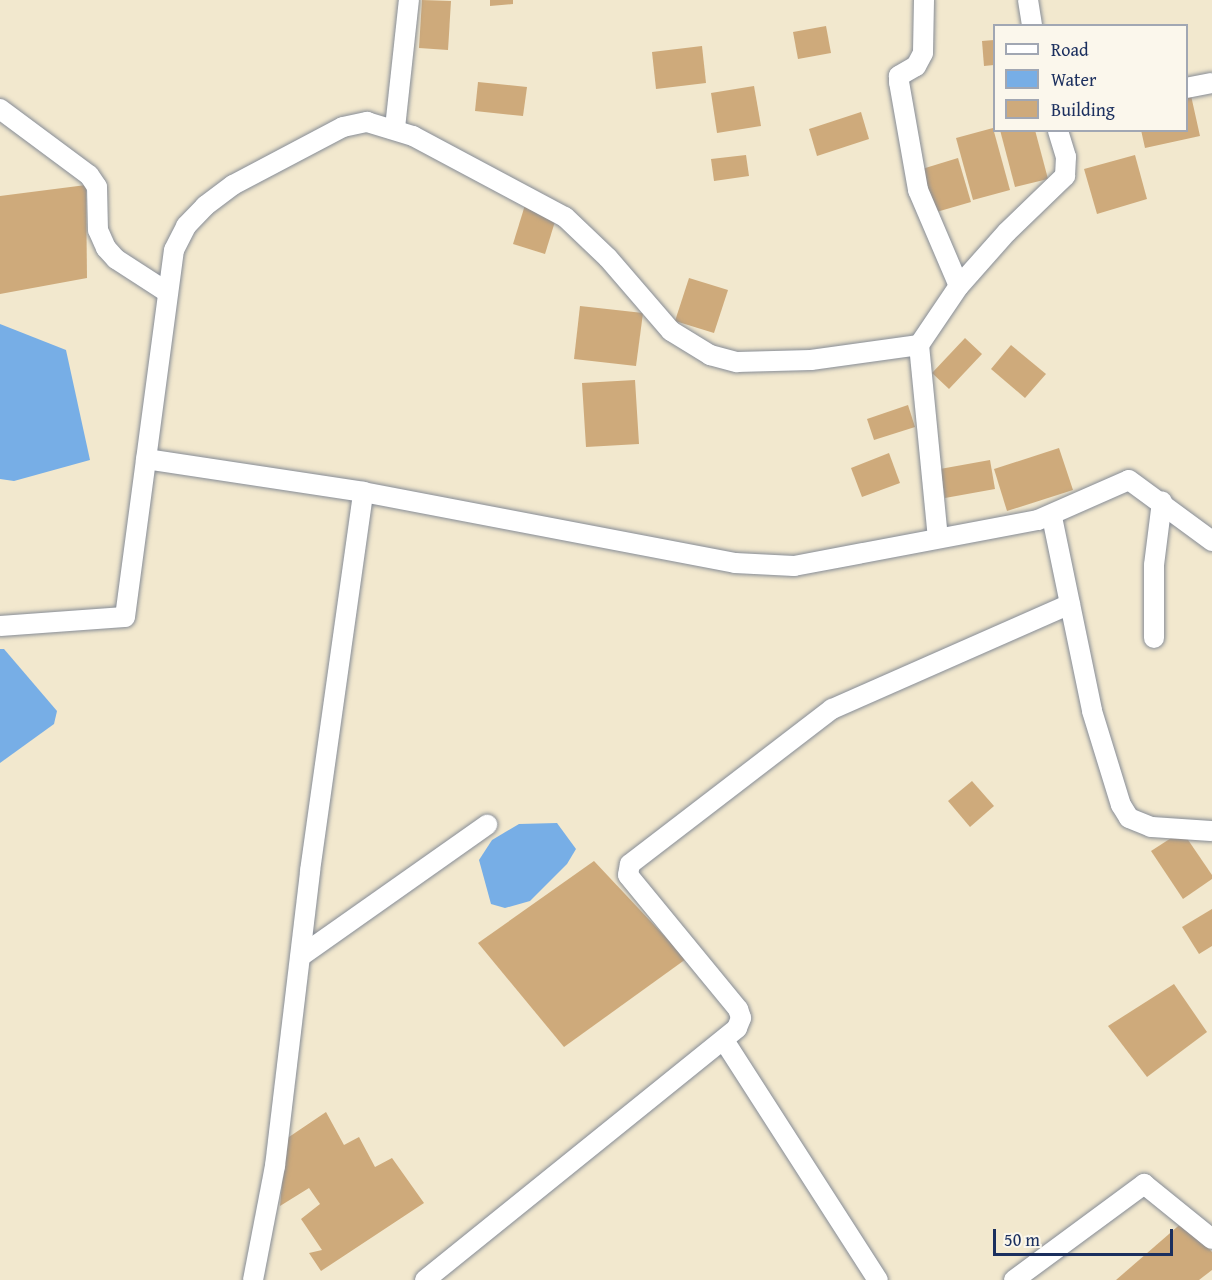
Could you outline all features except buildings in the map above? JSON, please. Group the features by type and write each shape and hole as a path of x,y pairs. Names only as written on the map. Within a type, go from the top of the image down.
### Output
{"street":[{"path":"395,128 409,0"},
{"path":"924,0 923,53 916,66 899,76 899,82 918,190 959,286"},
{"path":"1028,0 1032,24"},
{"path":"1188,88 1212,83"},
{"path":"0,109 89,175 97,187 98,230 106,248 116,259 167,292"},
{"path":"0,626 125,617 174,250 186,226 233,185 343,127 367,122 395,128 565,217 608,258 671,331 710,355 737,362 811,360 919,345"},
{"path":"938,538 919,345 959,286 1007,232 1065,177 1066,157 1059,132"},
{"path":"146,459 363,492 735,563 794,566 1052,517 1126,480 1135,481 1212,541"},
{"path":"253,1280 275,1166 363,492"},
{"path":"1154,638 1154,566 1162,502"},
{"path":"1052,517 1092,711 1125,812 1129,818 1151,827 1212,831"},
{"path":"425,1280 725,1042 737,1028 741,1018 738,1009 628,875 630,864 832,709 1071,604"},
{"path":"301,956 487,825"},
{"path":"725,1042 878,1280"},
{"path":"1014,1280 1144,1184 1212,1239"}],"water":[{"path":"0,324 66,350 90,460 14,481 0,479"},
{"path":"0,649 4,649 57,711 54,724 0,763"},
{"path":"557,823 576,849 567,864 530,901 505,908 491,904 479,860 492,840 519,824"}]}
